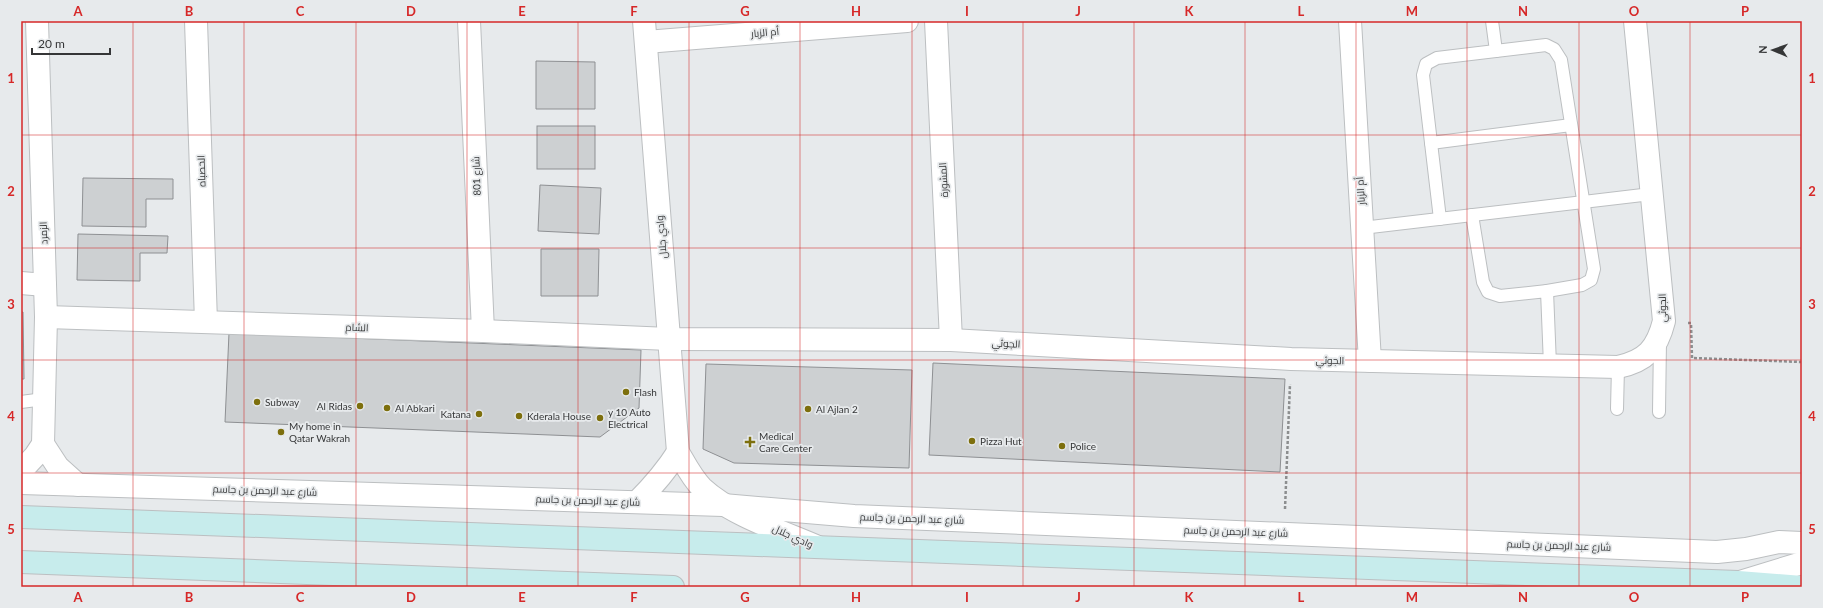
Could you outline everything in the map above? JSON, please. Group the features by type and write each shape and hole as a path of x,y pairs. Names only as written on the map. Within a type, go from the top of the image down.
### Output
{"main road":[{"path":"21,517 1738,582 1802,587"},
{"path":"21,562 673,587"}],"street":[{"name":"الزمرد","path":"37,21 46,317 43,444"},
{"name":"الحصباه","path":"196,21 206,322"},
{"name":"شارع 801","path":"469,21 482,331"},
{"name":"أم الزبار","path":"645,31 907,21"},
{"name":"المشورة","path":"936,21 951,340"},
{"name":"أم الزبار","path":"1350,21 1370,361"},
{"name":"الجوثي","path":"669,339 951,340 1290,359 1618,367 1631,364 1643,358 1653,349 1662,329 1652,194 1635,21"},
{"name":"وادي جلال","path":"645,31 678,452 689,471 701,487 723,505 818,547"},
{"path":"21,283 45,285"},
{"name":"الشام","path":"46,317 482,331 669,339"},
{"path":"21,471 35,456 43,444 58,467 78,485"},
{"path":"636,502 652,487 678,452"},
{"name":"شارع عبد الرحمن بن جاسم","path":"21,483 723,505 854,516 1717,552 1746,549 1779,542 1802,543"},
{"path":"1738,582 1802,564"}],"lane":[{"path":"1492,21 1496,51"},
{"path":"1440,219 1423,74 1426,64 1437,58 1546,45 1554,49 1561,60 1594,269 1591,280 1582,285 1547,291 1500,296 1488,292 1483,282 1472,215"},
{"path":"1431,143 1571,125"},
{"path":"1362,228 1652,194"},
{"path":"1547,291 1550,365"},
{"path":"1659,412 1662,329"},
{"path":"1617,409 1618,367"},
{"path":"21,402 44,399"}],"path":[{"path":"1662,329 1691,323 1692,358 1802,362"},
{"path":"1284,533 1290,359"}],"building":[{"path":"536,61 595,62 595,109 536,109"},
{"path":"537,126 595,126 595,169 537,169"},
{"path":"83,178 173,179 173,199 146,199 146,227 82,226"},
{"path":"540,185 601,188 599,234 538,231"},
{"path":"78,234 168,236 167,253 140,253 140,281 77,280"},
{"path":"541,249 599,249 598,296 541,296"},
{"path":"21,312 23,312 24,379 21,379"},
{"path":"229,333 641,350 639,408 600,437 225,422"},
{"path":"933,363 1285,379 1280,472 929,455"},
{"name":"Al Ajlan 2","path":"706,364 912,370 909,468 734,463 703,449"}],"place":[{"name":"Flash","path":"626,392"},
{"name":"Subway","path":"257,402"},
{"name":"Al Ridas","path":"360,406"},
{"name":"Al Abkari","path":"387,408"},
{"name":"Al Ajlan 2","path":"808,409"},
{"name":"Katana","path":"479,414"},
{"name":"Kderala House","path":"519,416"},
{"name":"y 10 Auto Electrical","path":"600,418"},
{"name":"My home in Qatar Wakrah","path":"281,432"},
{"name":"Pizza Hut","path":"972,441"},
{"name":"Medical Care Center","path":"750,442"},
{"name":"Police","path":"1062,446"}]}
